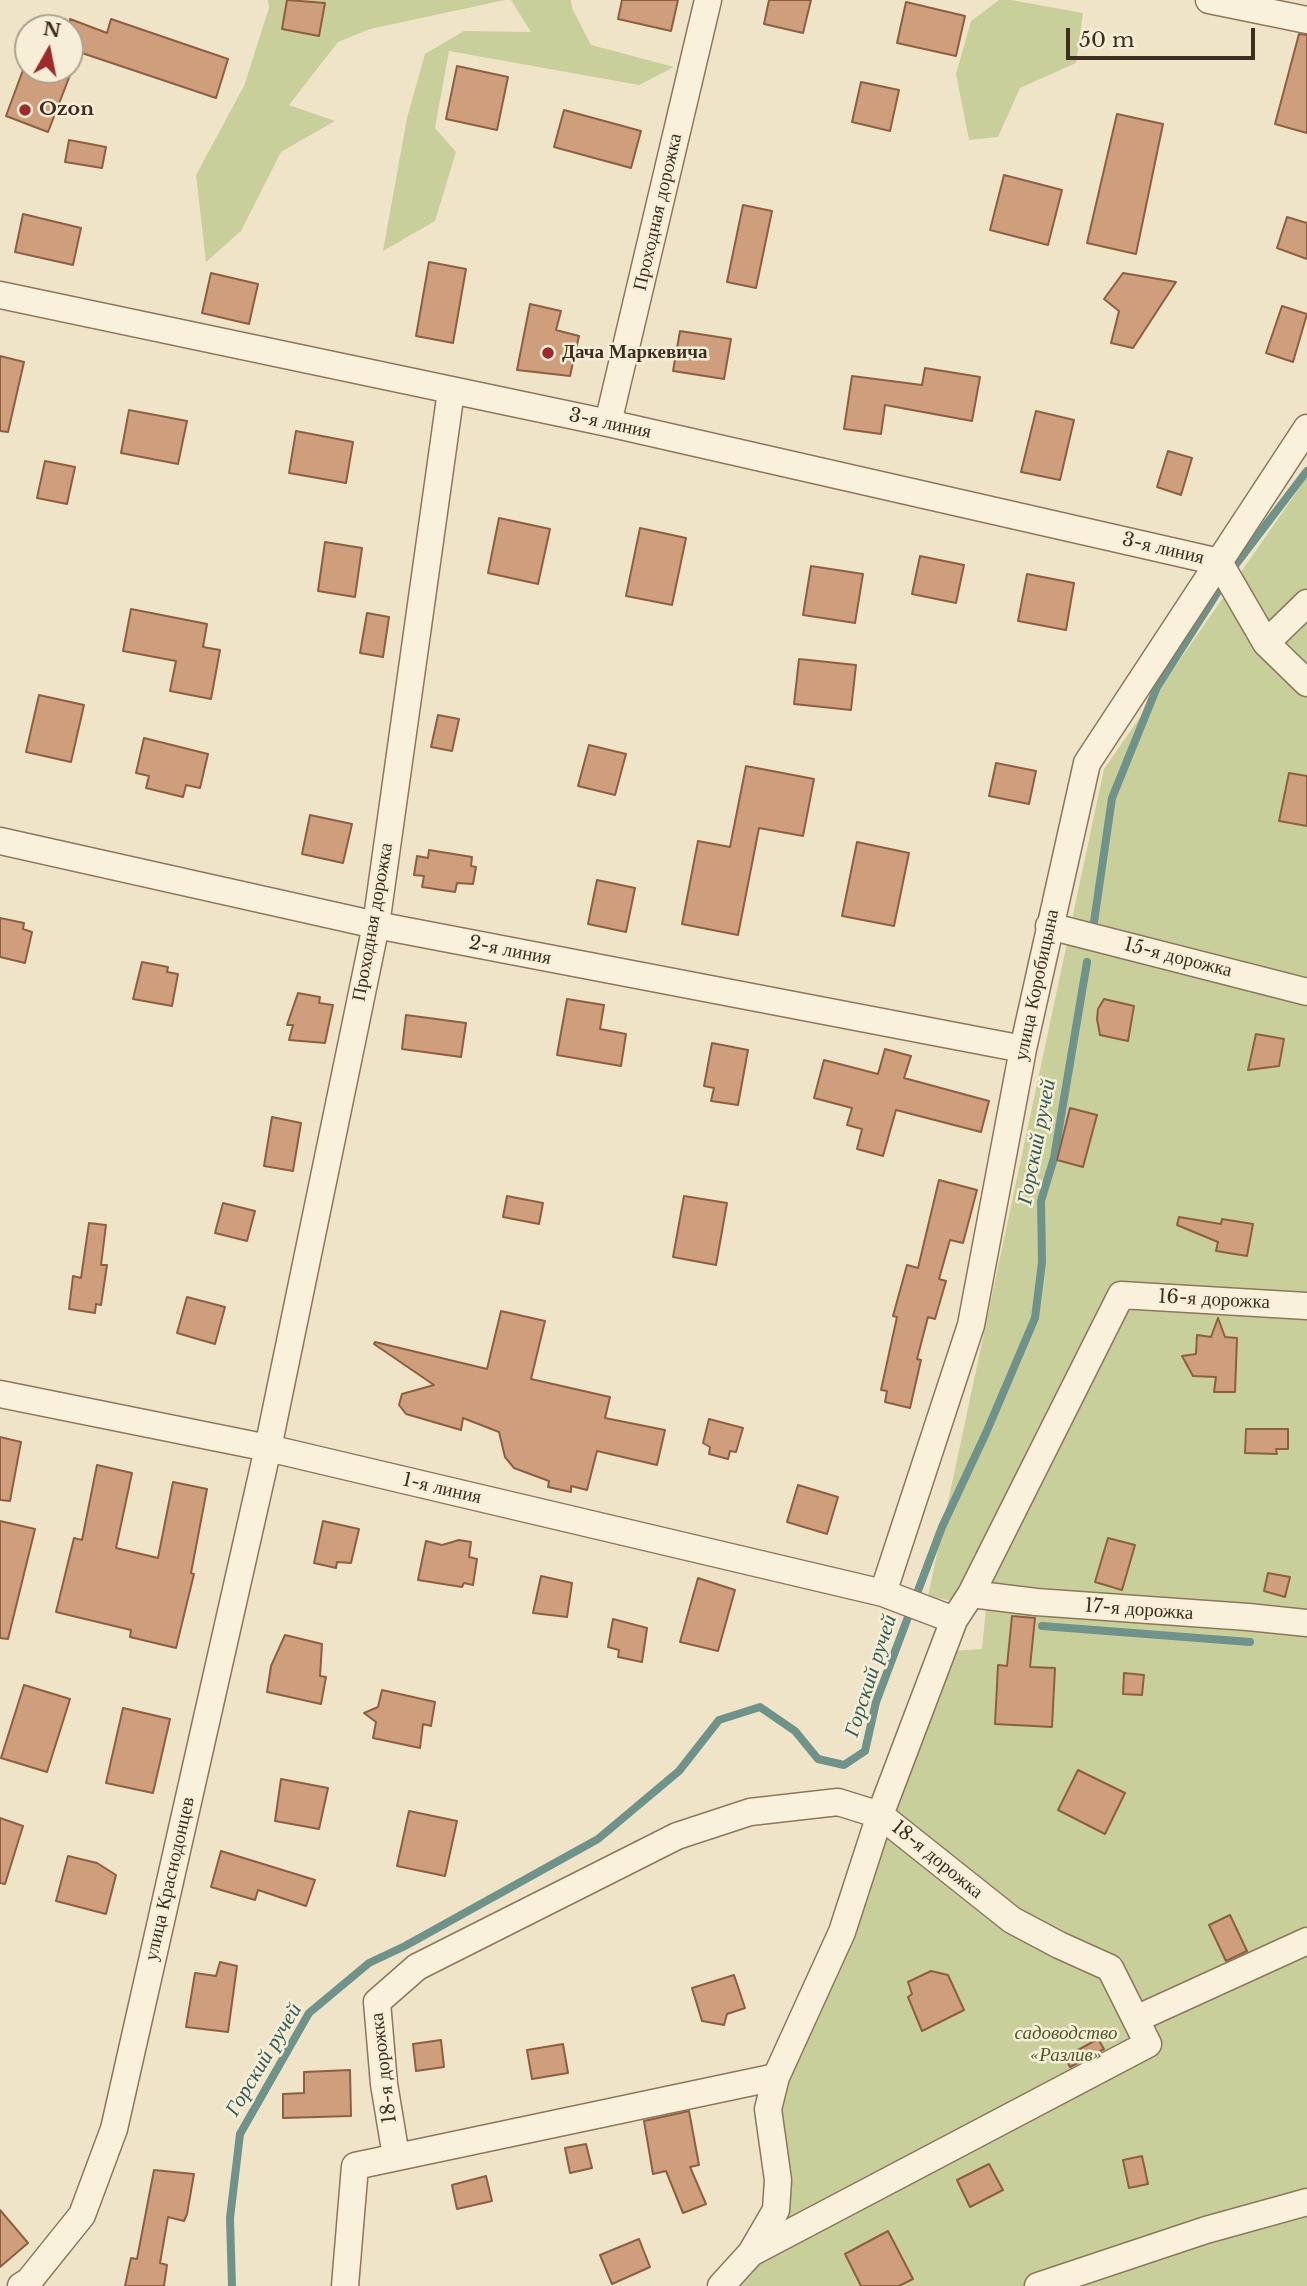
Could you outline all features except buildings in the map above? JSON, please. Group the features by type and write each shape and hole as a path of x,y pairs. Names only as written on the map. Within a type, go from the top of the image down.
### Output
{"street":[{"name":"Проходная дорожка","path":"608,423 708,0"},
{"path":"1216,1 1307,20"},
{"name":"3-я линия","path":"0,295 608,423 1219,562"},
{"name":"Проходная дорожка","path":"268,1448 376,925 451,391"},
{"name":"улица Коробицына","path":"892,1596 971,1325 1023,1049 1087,763 1307,428"},
{"path":"1219,562 1266,643 1307,683"},
{"path":"1266,643 1307,603"},
{"name":"2-я линия","path":"0,841 376,925 1023,1049"},
{"name":"15-я дорожка","path":"1049,926 1307,992"},
{"name":"16-я дорожка","path":"971,1594 1121,1295 1307,1306"},
{"name":"1-я линия","path":"0,1394 268,1448 892,1596 942,1616"},
{"name":"улица Краснодонцев","path":"21,2286 29,2281 82,2215 114,2129 268,1448"},
{"path":"721,2286 751,2253 776,2210 778,2180 768,2109 776,2077 842,1932 942,1616 971,1594"},
{"name":"17-я дорожка","path":"971,1594 1036,1602 1307,1623"},
{"name":"18-я дорожка","path":"396,2156 384,2084 377,2002 416,1968 677,1836 750,1812 838,1802 880,1815 1013,1920 1110,1968 1148,2044 751,2253"},
{"path":"1136,2019 1307,1941"},
{"path":"345,2286 355,2166 776,2077"},
{"path":"1038,2286 1206,2230 1307,2202"}],"green space":[{"path":"268,0 505,0 370,29 338,42 289,105 335,121 281,152 241,231 206,262 196,175 244,86 269,8"},
{"path":"511,0 571,0 572,8 591,45 674,67 639,85 449,51 435,128 456,152 435,221 383,251 407,118 425,54 464,31 531,32"},
{"path":"999,0 1083,13 1076,63 1020,88 998,137 969,140 956,74 971,21"},
{"name":"садоводство «Разлив»","path":"1307,477 1307,2286 715,2286 787,2202 779,2103 953,1651 982,1649 986,1608 928,1596 1104,769"}],"waterway":[{"name":"Горский ручей","path":"1230,572 1307,471"},
{"name":"Горский ручей","path":"1094,922 1112,798 1157,687 1217,593"},
{"name":"Горский ручей","path":"232,2286 230,2218 240,2134 309,2013 369,1963 405,1946 598,1839 679,1771 719,1720 760,1707 795,1731 818,1759 844,1765 865,1751 876,1702 942,1527 1035,1318 1042,1262 1041,1201 1054,1158 1087,962"},
{"path":"1042,1626 1250,1642"}],"place":[{"name":"Ozon","path":"25,110"},
{"name":"Дача Маркевича","path":"548,353"}]}
